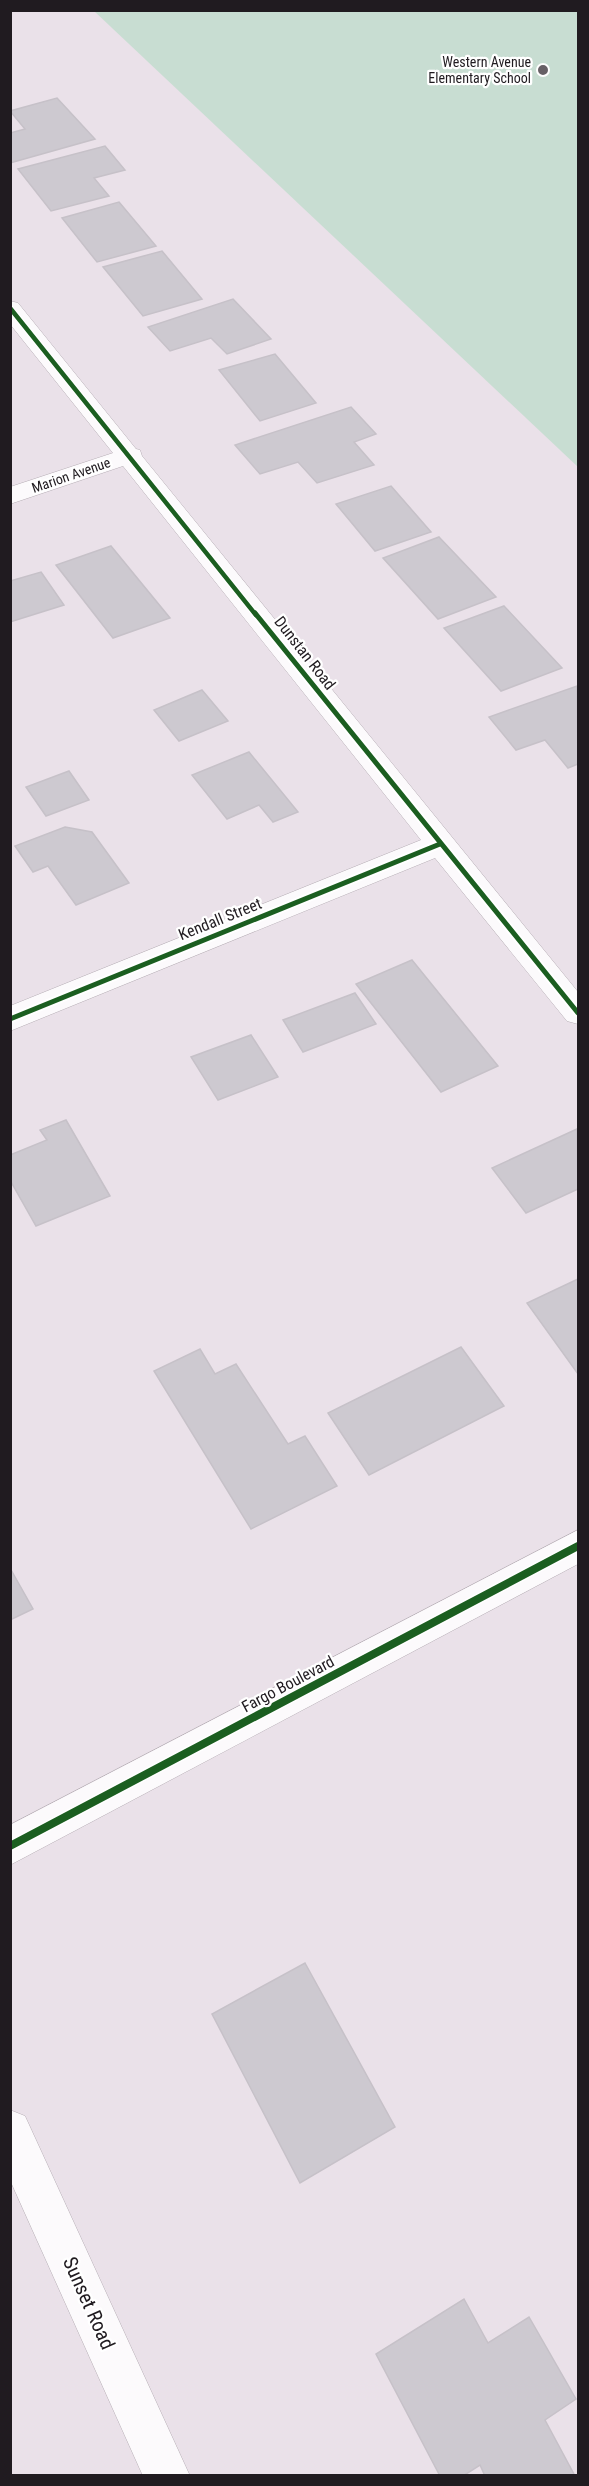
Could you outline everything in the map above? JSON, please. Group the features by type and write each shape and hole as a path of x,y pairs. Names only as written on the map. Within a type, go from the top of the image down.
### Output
{"street":[{"name":"Dunstan Road","path":"10,308 131,455 440,844 579,1013"},
{"name":"Marion Avenue","path":"10,496 131,455"},
{"name":"Kendall Street","path":"10,1019 440,844"},
{"name":"Fargo Boulevard","path":"10,1846 579,1546"},
{"name":"Sunset Road","path":"10,2131 167,2475"}],"green space":[{"path":"94,11 578,11 578,467"}],"building":[{"path":"57,98 95,139 10,163 10,133 25,129 10,111"},
{"path":"105,146 125,170 94,178 109,196 51,211 18,169"},
{"path":"119,202 156,246 97,262 62,218"},
{"path":"162,251 202,299 143,316 103,267"},
{"path":"233,299 271,339 227,354 211,338 170,351 148,327"},
{"path":"275,354 316,403 260,421 219,370"},
{"path":"351,407 376,434 354,442 374,465 317,483 298,462 260,474 235,445"},
{"path":"391,486 431,532 375,551 336,504"},
{"path":"439,537 496,597 438,619 383,558"},
{"path":"111,546 170,618 113,638 56,565"},
{"path":"41,572 64,605 10,622 10,581"},
{"path":"504,606 562,668 501,691 444,628"},
{"path":"577,686 578,764 568,768 545,740 516,750 489,717"},
{"path":"202,690 228,721 179,741 154,710"},
{"path":"249,752 298,812 273,822 259,805 227,819 192,775"},
{"path":"69,771 89,800 46,816 26,787"},
{"path":"65,827 92,832 129,883 76,905 48,866 33,872 15,846"},
{"path":"412,960 498,1066 441,1092 356,984"},
{"path":"355,993 376,1024 303,1052 283,1020"},
{"path":"251,1035 278,1077 218,1100 191,1057"},
{"path":"66,1120 110,1196 36,1226 10,1180 10,1155 47,1140 40,1130"},
{"path":"577,1129 578,1189 526,1213 492,1168"},
{"path":"578,1279 578,1374 527,1303"},
{"path":"461,1347 504,1406 369,1475 328,1413"},
{"path":"200,1349 215,1374 236,1364 288,1444 305,1436 337,1486 251,1529 154,1371"},
{"path":"10,1568 33,1609 10,1620"},
{"path":"305,1963 395,2127 300,2183 212,2014"},
{"path":"464,2299 488,2343 529,2317 576,2399 545,2420 575,2476 485,2476 480,2465 463,2476 440,2476 376,2354"}],"cycle path":[{"path":"10,308 578,1013"},
{"path":"10,1019 440,844"},
{"path":"10,1846 578,1546"}],"place":[{"name":"Western Avenue Elementary School","path":"543,70"}]}
